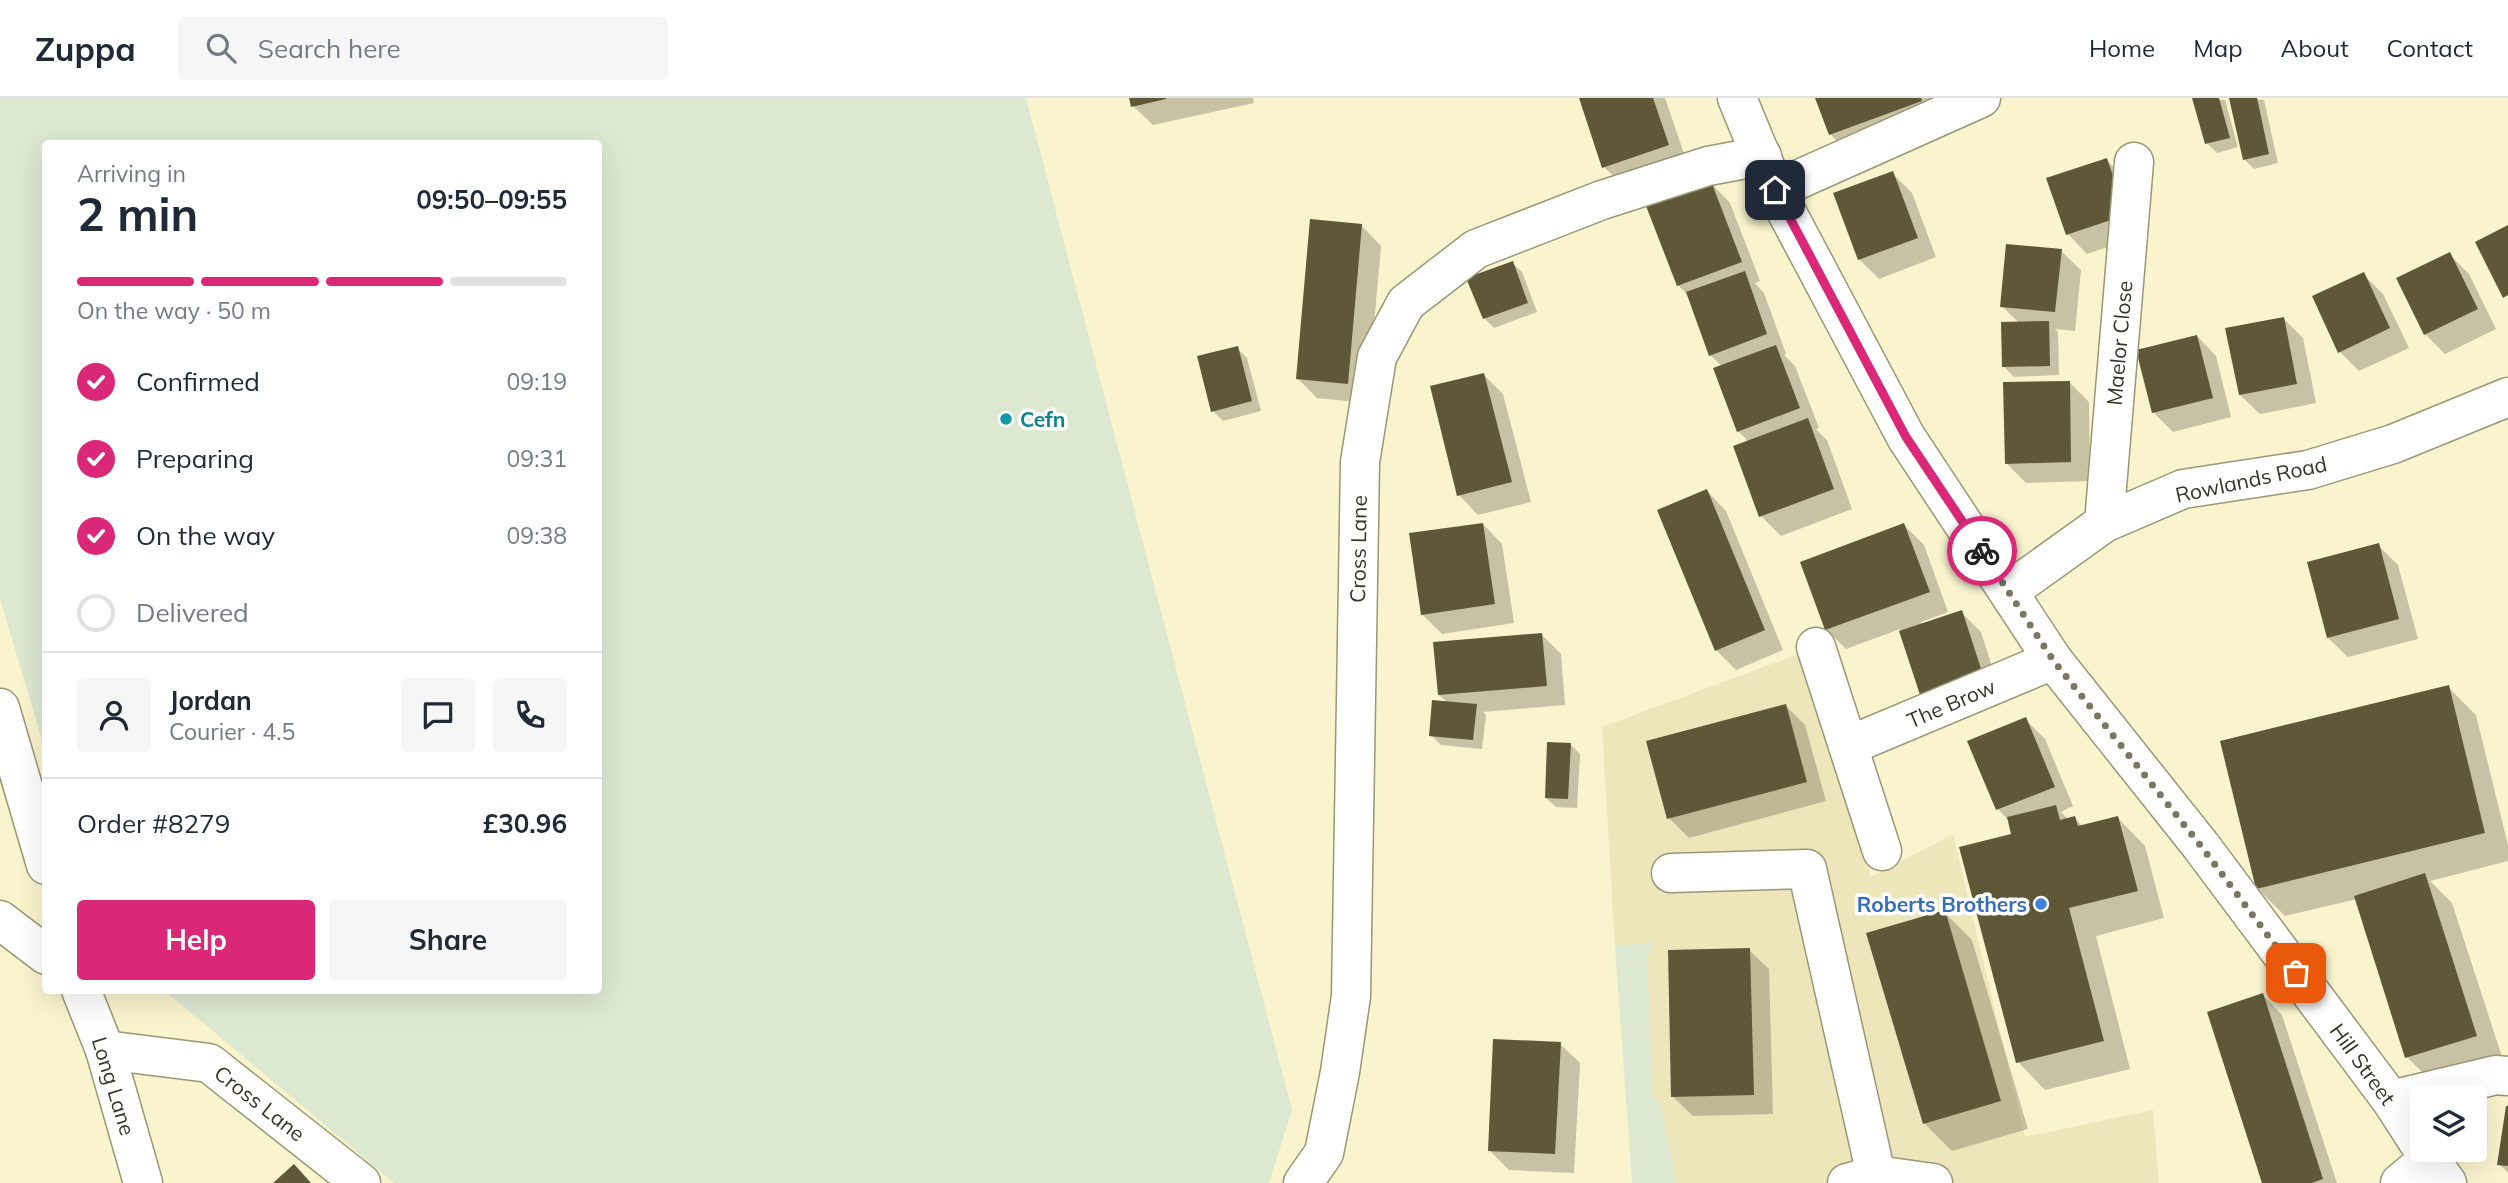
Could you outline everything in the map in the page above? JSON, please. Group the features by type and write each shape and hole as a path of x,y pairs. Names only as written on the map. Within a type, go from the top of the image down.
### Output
{"street":[{"name":"Hill Street","path":"1738,98 1768,173 1906,437 2053,660 2201,846 2410,1129"},
{"name":"Cross Lane","path":"1303,1183 1324,1153 1351,996 1360,462 1377,357 1406,303 1476,249 1615,196 1708,166 1768,173 1981,98"},
{"name":"Maelor Close","path":"2104,523 2134,162"},
{"name":"Rowlands Road","path":"2009,591 2104,523 2183,489 2308,470 2381,447 2508,397"},
{"path":"1816,648 1882,851"},
{"name":"The Brow","path":"1848,746 2053,660"},
{"path":"0,708 42,850"},
{"path":"1671,873 1807,869 1861,1179 1933,1183"},
{"path":"0,920 42,952"},
{"name":"Long Lane","path":"83,994 105,1050 143,1183"},
{"name":"Cross Lane","path":"105,1050 209,1063 361,1183"},
{"path":"2391,1100 2496,1075 2508,1076"},
{"path":"2400,1183 2427,1162"}],"shaded area":[{"path":"1804,652 1871,877 1953,834 2025,1137 2153,1110 2159,1183 1676,1183 1661,1104 1653,1097 1647,956 1652,943 1615,946 1602,727"}],"green space":[{"path":"0,98 1026,98 1292,1110 1269,1183 394,1183 169,994 602,994 602,140 42,140 42,740 0,599"},
{"path":"1653,942 1647,956 1653,1096 1661,1104 1676,1183 1632,1183 1615,946"}],"building":[{"path":"1129,98 1166,98 1166,99 1131,107"},
{"path":"1579,98 1653,98 1669,145 1602,168"},
{"path":"1815,98 1921,98 1922,101 1829,135"},
{"path":"2192,98 2219,98 2230,138 2205,144"},
{"path":"2229,98 2257,98 2269,154 2243,160"},
{"path":"2107,158 2126,215 2066,235 2046,178"},
{"path":"1893,171 1918,238 1858,260 1833,193"},
{"path":"1711,181 1742,262 1677,286 1646,206"},
{"path":"1310,219 1362,224 1348,384 1296,379"},
{"path":"2508,225 2508,295 2503,298 2475,242"},
{"path":"2006,244 2062,249 2055,312 2000,307"},
{"path":"2450,252 2478,309 2424,335 2396,278"},
{"path":"1513,261 1528,303 1483,319 1466,278"},
{"path":"1745,271 1767,334 1709,356 1686,292"},
{"path":"2364,272 2390,328 2338,353 2312,296"},
{"path":"2284,317 2297,384 2239,395 2225,328"},
{"path":"2049,321 2050,366 2002,367 2001,322"},
{"path":"2197,335 2213,398 2152,413 2136,350"},
{"path":"1776,345 1800,408 1737,432 1713,368"},
{"path":"1238,346 1252,401 1211,412 1197,356"},
{"path":"1484,373 1512,482 1457,496 1430,386"},
{"path":"2070,381 2071,462 2005,464 2003,382"},
{"path":"1808,418 1834,489 1759,517 1733,446"},
{"path":"1707,489 1765,630 1715,651 1657,510"},
{"path":"1483,523 1495,604 1421,615 1409,533"},
{"path":"1904,523 1930,592 1825,630 1800,562"},
{"path":"2379,543 2399,619 2327,638 2307,562"},
{"path":"1962,610 1985,681 1922,701 1899,631"},
{"path":"1542,633 1547,686 1438,695 1433,642"},
{"path":"2449,685 2485,833 2256,889 2220,741"},
{"path":"1432,700 1477,704 1473,740 1429,736"},
{"path":"1786,704 1807,782 1667,819 1646,741"},
{"path":"2026,717 2055,787 1996,810 1967,741"},
{"path":"1547,742 1571,743 1568,799 1545,798"},
{"path":"2056,805 2060,820 2075,816 2078,826 2118,816 2138,891 2069,908 2104,1041 2016,1063 1959,847 2011,834 2007,817"},
{"path":"2425,873 2477,1036 2405,1058 2354,896"},
{"path":"1945,910 2001,1101 1923,1124 1866,933"},
{"path":"1750,948 1754,1095 1671,1097 1668,950"},
{"path":"2263,993 2323,1179 2312,1183 2262,1183 2207,1012"},
{"path":"1493,1039 1561,1042 1555,1154 1488,1151"},
{"path":"2508,1106 2508,1166 2497,1165"},
{"path":"294,1164 311,1183 273,1183"}],"way so far":[{"path":"1982,551 2053,660 2201,846 2296,973"}],"place":[{"name":"Cefn","path":"1006,419"},
{"name":"Roberts Brothers","path":"2041,904"}],"route":[{"path":"1775,190 1906,437 1982,551"}]}
